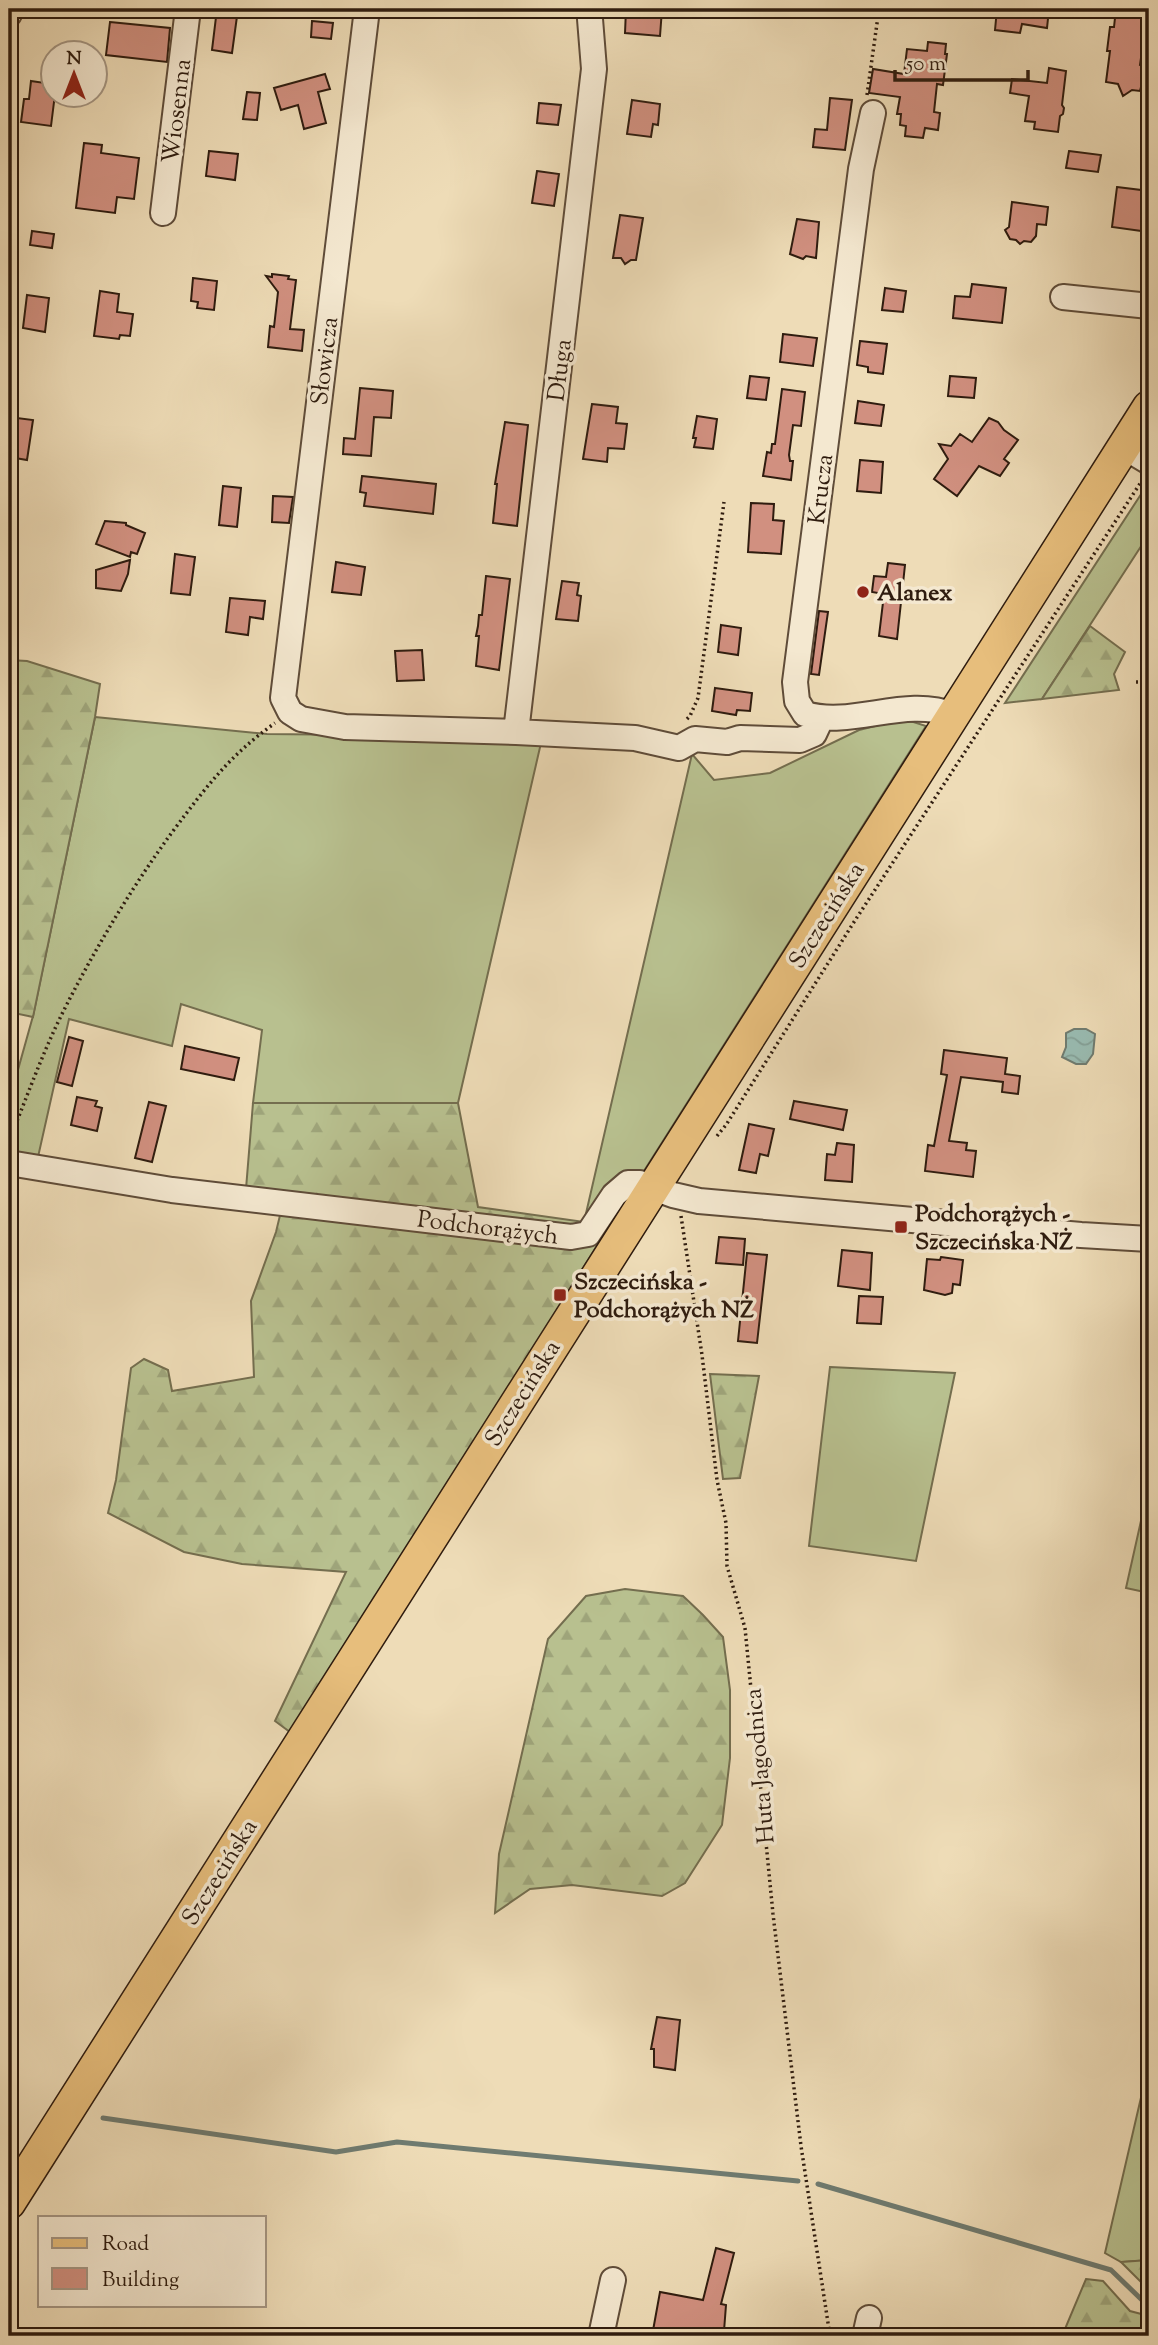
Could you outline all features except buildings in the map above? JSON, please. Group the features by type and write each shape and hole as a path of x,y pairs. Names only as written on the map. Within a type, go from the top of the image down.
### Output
{"main road":[{"name":"Szczecińska","path":"9,2203 667,1193 953,715 1137,454 1149,407"}],"street":[{"path":"9,9 9,15"},
{"name":"Wiosenna","path":"163,213 188,9"},
{"name":"Słowicza","path":"290,712 284,698 367,9"},
{"name":"Długa","path":"516,732 594,69 591,9"},
{"name":"Krucza","path":"821,719 805,714 797,701 795,682 861,169 873,113"},
{"path":"1063,297 1149,306"},
{"path":"290,712 311,722 345,727 635,738 678,748 695,739 727,743 740,738 800,740 814,734 821,719 920,709 943,711 953,715"},
{"name":"Podchorążych","path":"9,1163 172,1190 571,1237 588,1234 623,1185 635,1182 699,1201 1149,1239"},
{"path":"601,2336 613,2280"}],"path":[{"path":"873,113 867,98 879,9"},
{"path":"680,723 690,716 698,698 724,502"},
{"path":"1136,682 1149,682"},
{"path":"9,1141 64,1010 129,894 177,825 228,761 290,712"},
{"name":"Huta Jagodnica","path":"667,1193 680,1211 702,1355 717,1480 726,1523 727,1566 745,1628 774,1928 801,2146 830,2336"}],"green space":[{"path":"1149,482 1149,534 1042,699 1005,703"},
{"path":"1090,626 1125,652 1114,674 1119,690 1042,699"},
{"path":"9,660 27,661 100,684 33,1017 9,1012"},
{"path":"95,717 267,734 454,736 541,743 458,1103 253,1103 262,1030 181,1004 172,1046 69,1019 38,1157 9,1154 9,1102 33,1016"},
{"path":"904,719 926,726 611,1223 584,1222 692,754 714,780 770,773 859,730"},
{"path":"253,1103 458,1103 478,1207 584,1222 611,1223 294,1735 275,1721 346,1572 242,1564 184,1552 108,1513 116,1480 131,1368 144,1359 168,1370 172,1391 254,1377 251,1301 276,1232 282,1207 246,1189"},
{"path":"830,1367 955,1373 916,1561 809,1546"},
{"path":"710,1374 759,1376 740,1478 723,1479"},
{"path":"1149,1485 1149,1593 1126,1588"},
{"path":"625,1589 683,1596 723,1637 730,1690 730,1758 722,1825 685,1883 662,1896 572,1885 530,1889 495,1913 499,1854 548,1639 586,1596"},
{"path":"1149,2063 1149,2260 1121,2262 1105,2253"},
{"path":"1149,2260 1149,2290 1121,2262"},
{"path":"1086,2279 1103,2281 1130,2311 1149,2316 1149,2336 1062,2336"}],"water":[{"path":"1074,1029 1086,1029 1095,1034 1093,1054 1086,1064 1076,1064 1062,1057 1066,1047 1066,1033"}],"waterway":[{"path":"103,2118 336,2152 397,2142 798,2181"},
{"path":"818,2184 1111,2270 1142,2300 1149,2301"}],"place":[{"name":"Alanex","path":"863,592"},
{"name":"Podchorążych - Szczecińska NŻ","path":"901,1227"},
{"name":"Szczecińska - Podchorążych NŻ","path":"560,1295"}]}
